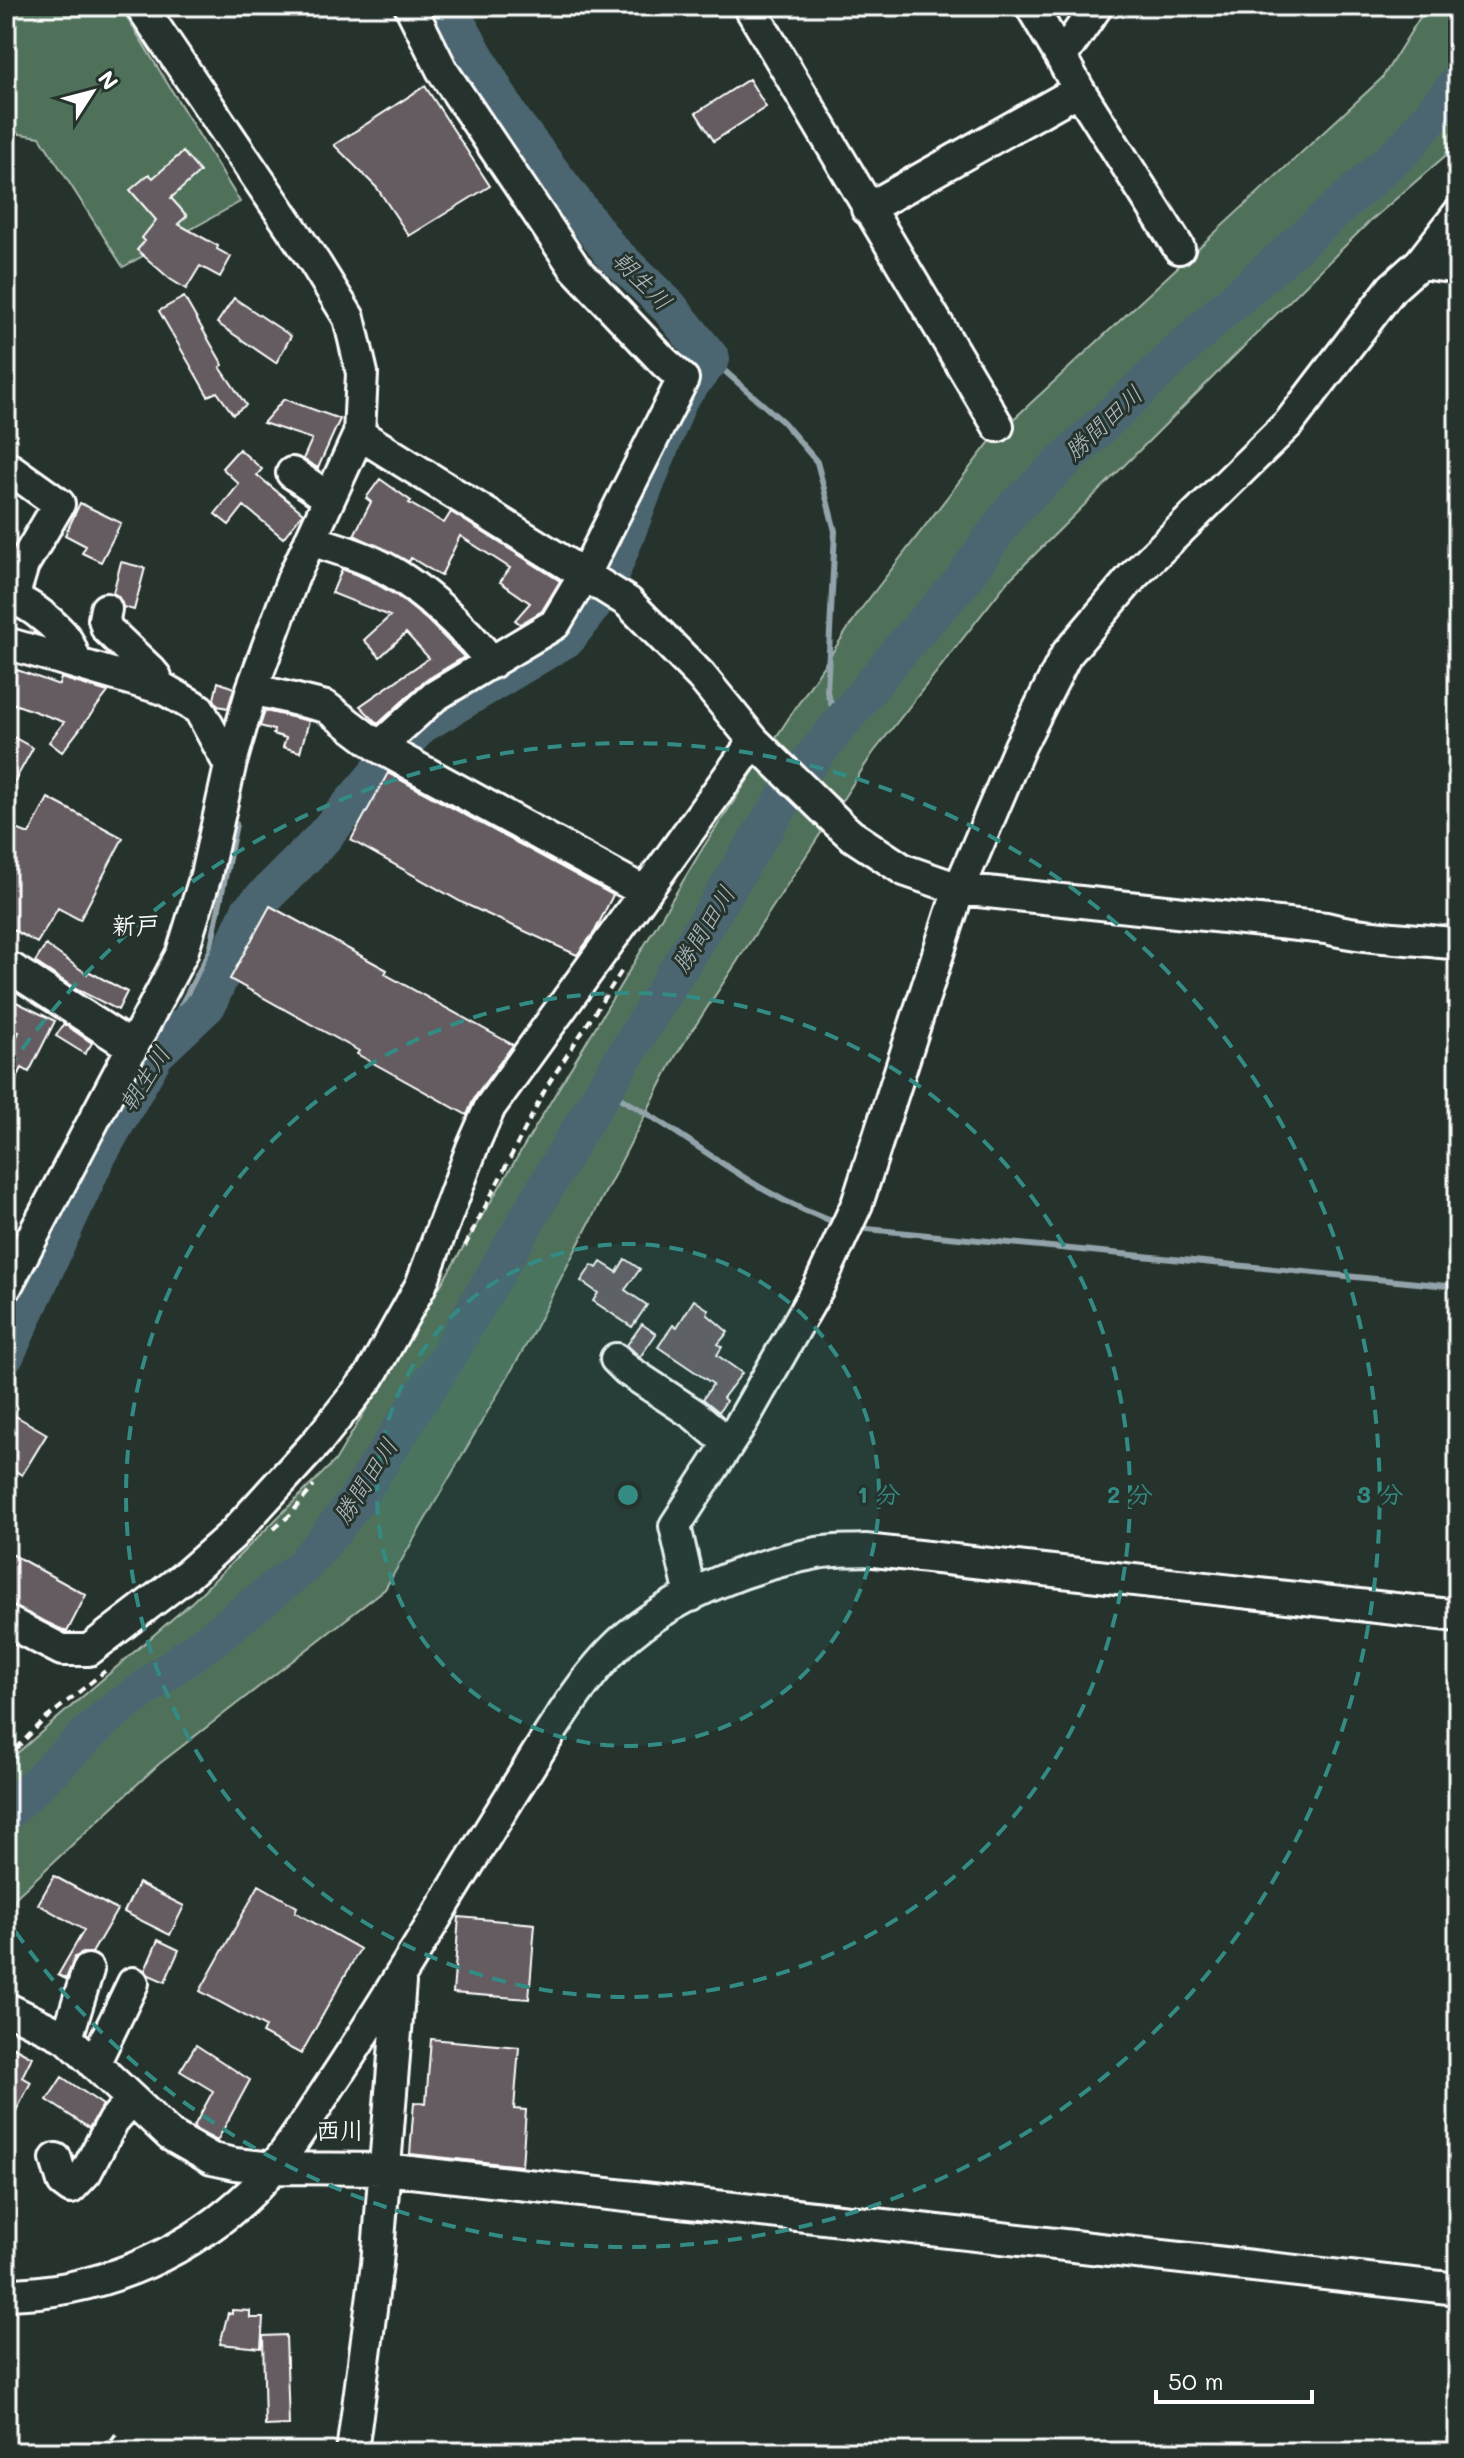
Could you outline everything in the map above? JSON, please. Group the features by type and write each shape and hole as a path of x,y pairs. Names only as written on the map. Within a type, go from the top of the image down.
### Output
{"street":[{"path":"6,1287 182,953 206,875 230,766 252,689 310,540 359,434 362,373 349,318 141,6"},
{"path":"379,747 435,696 555,624 585,574 683,379 574,267 442,70 410,6"},
{"path":"749,6 998,426"},
{"path":"1031,6 1079,90 1179,248"},
{"path":"1061,57 1097,6"},
{"path":"867,209 1079,90"},
{"path":"691,1596 675,1526 728,1443 818,1288 857,1204 959,889 1020,746 1066,655 1133,576 1289,423 1392,288 1420,263 1458,214"},
{"path":"1420,263 1458,268"},
{"path":"359,434 628,602 701,676 754,741 840,825 904,870 959,889 1326,928 1358,936 1458,944"},
{"path":"6,466 59,504 23,565 10,598 22,601 65,637 77,664"},
{"path":"292,473 329,498"},
{"path":"310,540 374,562 402,577 422,591 492,663"},
{"path":"106,609 104,619 107,629 151,671 156,677 156,686"},
{"path":"6,643 156,686 199,709 230,766"},
{"path":"252,689 326,707 379,747 645,892"},
{"path":"6,1621 62,1650 89,1650 221,1545 317,1442 370,1376 421,1285 490,1107 754,741"},
{"path":"6,974 12,969 132,1047"},
{"path":"616,1359 627,1370 695,1415 728,1443"},
{"path":"6,2294 71,2289 116,2276 195,2237 242,2202 275,2168 371,2025 530,1765 598,1664 631,1633 691,1596 756,1568 819,1552 865,1550 1458,1616"},
{"path":"67,2038 88,1970"},
{"path":"352,2452 377,2264 400,1976"},
{"path":"94,2064 133,1983"},
{"path":"6,2008 67,2038 170,2135 212,2159 235,2164 275,2168 384,2169 1458,2289"},
{"path":"56,2159 63,2182 71,2188 86,2172 113,2121 132,2099"}],"path":[{"path":"103,2452 119,2430"}],"green space":[{"path":"6,6 120,6 240,202 123,267 40,137 6,132"},
{"path":"1427,6 1458,6 1458,133 1445,156 1368,223 1008,581 873,753 675,1057 529,1340 385,1589 159,1764 16,1897 6,1927 6,1767 15,1755 193,1601 335,1461 704,846 861,609 992,439 1382,78"}],"building":[{"path":"749,79 766,107 714,141 696,113"},
{"path":"425,86 490,186 409,236 377,188 334,145"},
{"path":"183,152 200,172 171,198 187,216 178,224 218,246 217,249 231,257 220,277 200,266 186,289 137,250 156,220 130,190 149,174 153,178"},
{"path":"184,297 223,365 220,367 246,405 233,414 217,392 208,396 159,311"},
{"path":"234,298 291,336 276,363 217,323"},
{"path":"284,399 340,419 318,468 303,459 312,439 263,423"},
{"path":"239,449 262,469 257,475 303,513 283,538 244,506 229,525 215,514 239,484 222,468"},
{"path":"380,479 411,501 409,503 444,523 451,512 560,581 542,611 520,624 515,620 530,603 500,582 510,568 460,536 441,576 411,558 409,562 354,535 371,502 366,498"},
{"path":"80,503 121,523 101,562 82,553 86,546 65,535"},
{"path":"121,562 145,568 134,610 123,607 113,593"},
{"path":"342,569 397,596 427,620 464,657 423,682 378,724 360,706 429,658 406,633 380,657 364,640 390,616 332,593"},
{"path":"6,666 59,685 61,678 108,692 62,752 49,742 64,722 6,701"},
{"path":"218,682 234,688 228,708 218,706 214,699"},
{"path":"265,711 309,721 300,752 283,747 286,738 260,726"},
{"path":"6,733 33,748 6,797"},
{"path":"388,773 613,895 595,931 577,955 463,903 351,840"},
{"path":"48,798 123,838 80,920 58,908 37,943 6,926 6,825 29,834"},
{"path":"270,906 387,970 385,974 513,1045 475,1096 467,1115 230,979"},
{"path":"46,945 87,974 88,971 127,992 118,1010 76,989 35,962"},
{"path":"6,997 55,1021 29,1072 22,1068 6,1100 6,1059 19,1032 14,1030 6,1048"},
{"path":"64,1024 92,1043 85,1054 56,1036"},
{"path":"625,1259 640,1269 625,1290 647,1305 632,1327 593,1301 598,1293 581,1281 592,1265 597,1268 601,1262 617,1272"},
{"path":"694,1300 709,1310 707,1314 728,1332 718,1344 722,1347 717,1355 742,1373 723,1398 726,1401 719,1412 703,1399 713,1384 658,1347 673,1325 677,1327"},
{"path":"642,1324 656,1334 640,1357 627,1345"},
{"path":"14,1415 47,1434 22,1475 6,1465 6,1429"},
{"path":"6,1551 86,1595 67,1632 6,1603"},
{"path":"54,1876 117,1910 92,1953 75,1957 66,1979 58,1975 84,1930 38,1904"},
{"path":"138,1883 184,1906 170,1935 124,1912"},
{"path":"259,1885 297,1907 295,1912 360,1949 301,2054 262,2033 265,2027 200,1991"},
{"path":"459,1917 535,1924 529,1999 453,1993"},
{"path":"158,1940 179,1950 165,1982 145,1970"},
{"path":"431,2039 519,2047 514,2109 526,2110 522,2166 410,2154 414,2102 426,2103"},
{"path":"10,2045 32,2057 22,2077 31,2082 6,2131 6,2054"},
{"path":"196,2045 250,2080 217,2141 193,2128 213,2091 180,2071"},
{"path":"62,2077 103,2105 89,2128 47,2100"},
{"path":"232,2310 250,2311 250,2318 263,2318 261,2348 220,2344 228,2313 232,2314"},
{"path":"286,2335 289,2425 265,2426 263,2336"}],"waterway":[{"name":"朝生川","path":"447,6 511,119 610,250 669,307 711,359 679,398 612,570"},
{"name":"勝間田川","path":"6,1813 104,1719 301,1568 332,1532 356,1500 446,1359 575,1137 803,770 905,644 959,585 1012,510 1217,316 1406,147 1458,82"},
{"path":"711,359 783,422 817,462 835,531 827,692 839,725"},
{"name":"朝生川","path":"398,750 421,725 567,638 594,603"},
{"name":"朝生川","path":"6,1354 95,1160 155,1054 207,1005 249,912 319,842 388,761"},
{"path":"155,1054 210,951 236,824"},
{"path":"604,1090 776,1196 838,1223"},
{"path":"857,1228 1458,1287"}],"district":[{"name":"新戸","path":"136,926"},
{"name":"西川","path":"340,2131"}]}
